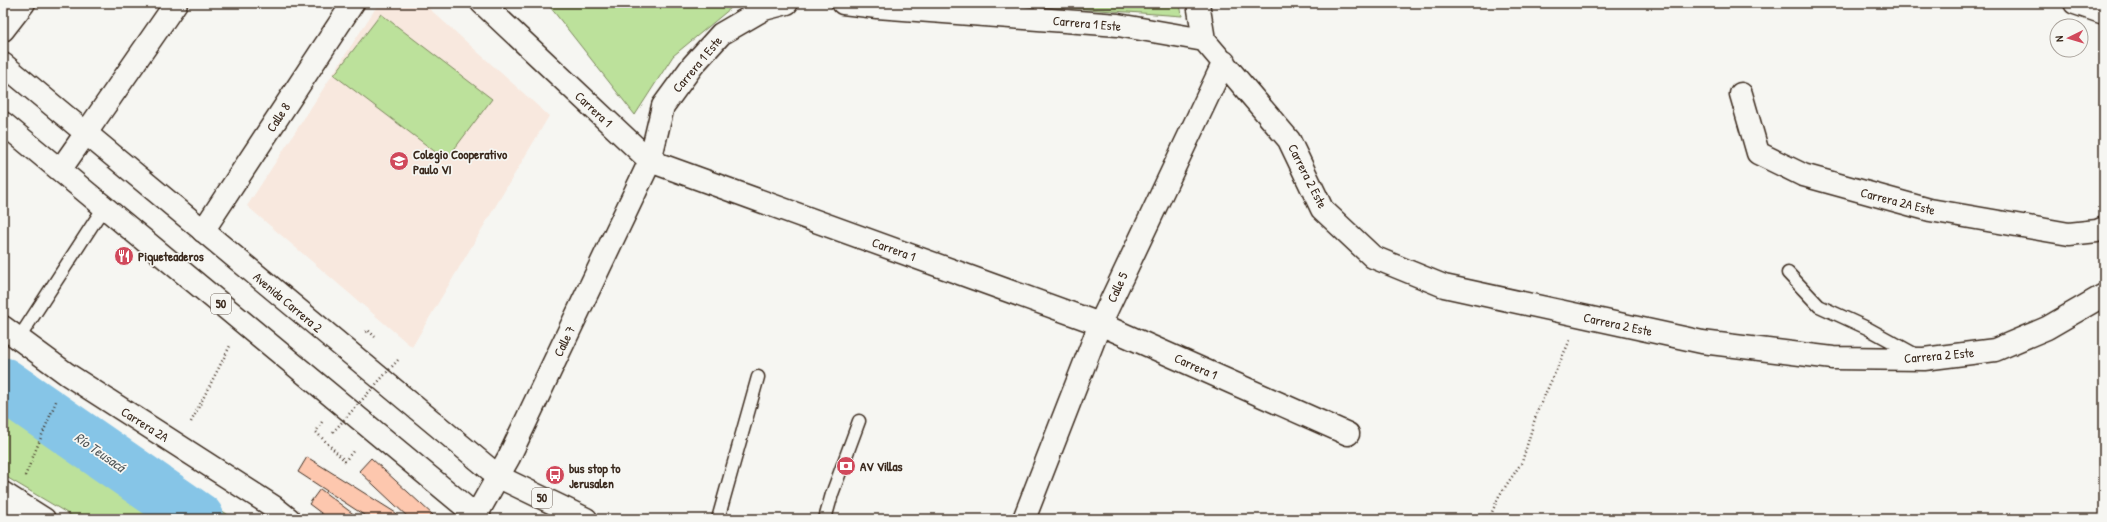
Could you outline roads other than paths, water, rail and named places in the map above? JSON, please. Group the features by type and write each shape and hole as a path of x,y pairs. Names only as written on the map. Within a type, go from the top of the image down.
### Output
{"street":[{"path":"3,30 24,3"},
{"path":"60,170 176,3"},
{"name":"Calle 8","path":"203,230 353,3"},
{"name":"Carrera 1","path":"482,3 650,161 1100,324 1348,434"},
{"name":"Carrera 1 Este","path":"650,161 663,106 693,65 721,34 764,9 787,3"},
{"name":"Carrera 1 Este","path":"843,3 877,7 1118,25 1204,40"},
{"path":"1198,3 1204,40 1224,62"},
{"path":"2075,3 2104,13"},
{"name":"Carrera 2 Este","path":"1224,62 1290,140 1322,209 1373,257 1444,286 1702,342 1826,357 1924,359 1995,350 2047,328 2104,295"},
{"name":"Calle 5","path":"1024,519 1100,324 1224,62"},
{"name":"Avenida Carrera 2","path":"3,64 499,478 586,519"},
{"name":"Carrera 2A Este","path":"1741,94 1758,153 1802,175 1930,210 2061,233 2069,234 2097,231 2104,228"},
{"name":"50","path":"3,123 476,518"},
{"name":"Calle 7","path":"476,518 499,478 650,161"},
{"name":"Carrera 2A","path":"11,332 67,374 274,506 289,519"},
{"path":"8,504 44,519"}],"lane":[{"path":"11,332 104,207"},
{"path":"1788,273 1819,306 1868,328 1924,359"},
{"path":"718,519 758,377"},
{"path":"825,519 832,494 859,421"}],"waterway":[{"name":"Río Teusacá","path":"3,384 198,519"}],"place":[{"name":"Colegio Cooperativo Paulo VI","path":"399,161"},
{"name":"Piqueteaderos","path":"124,256"},
{"name":"AV Villas","path":"846,466"},
{"name":"bus stop to Jerusalen","path":"555,475"}]}
